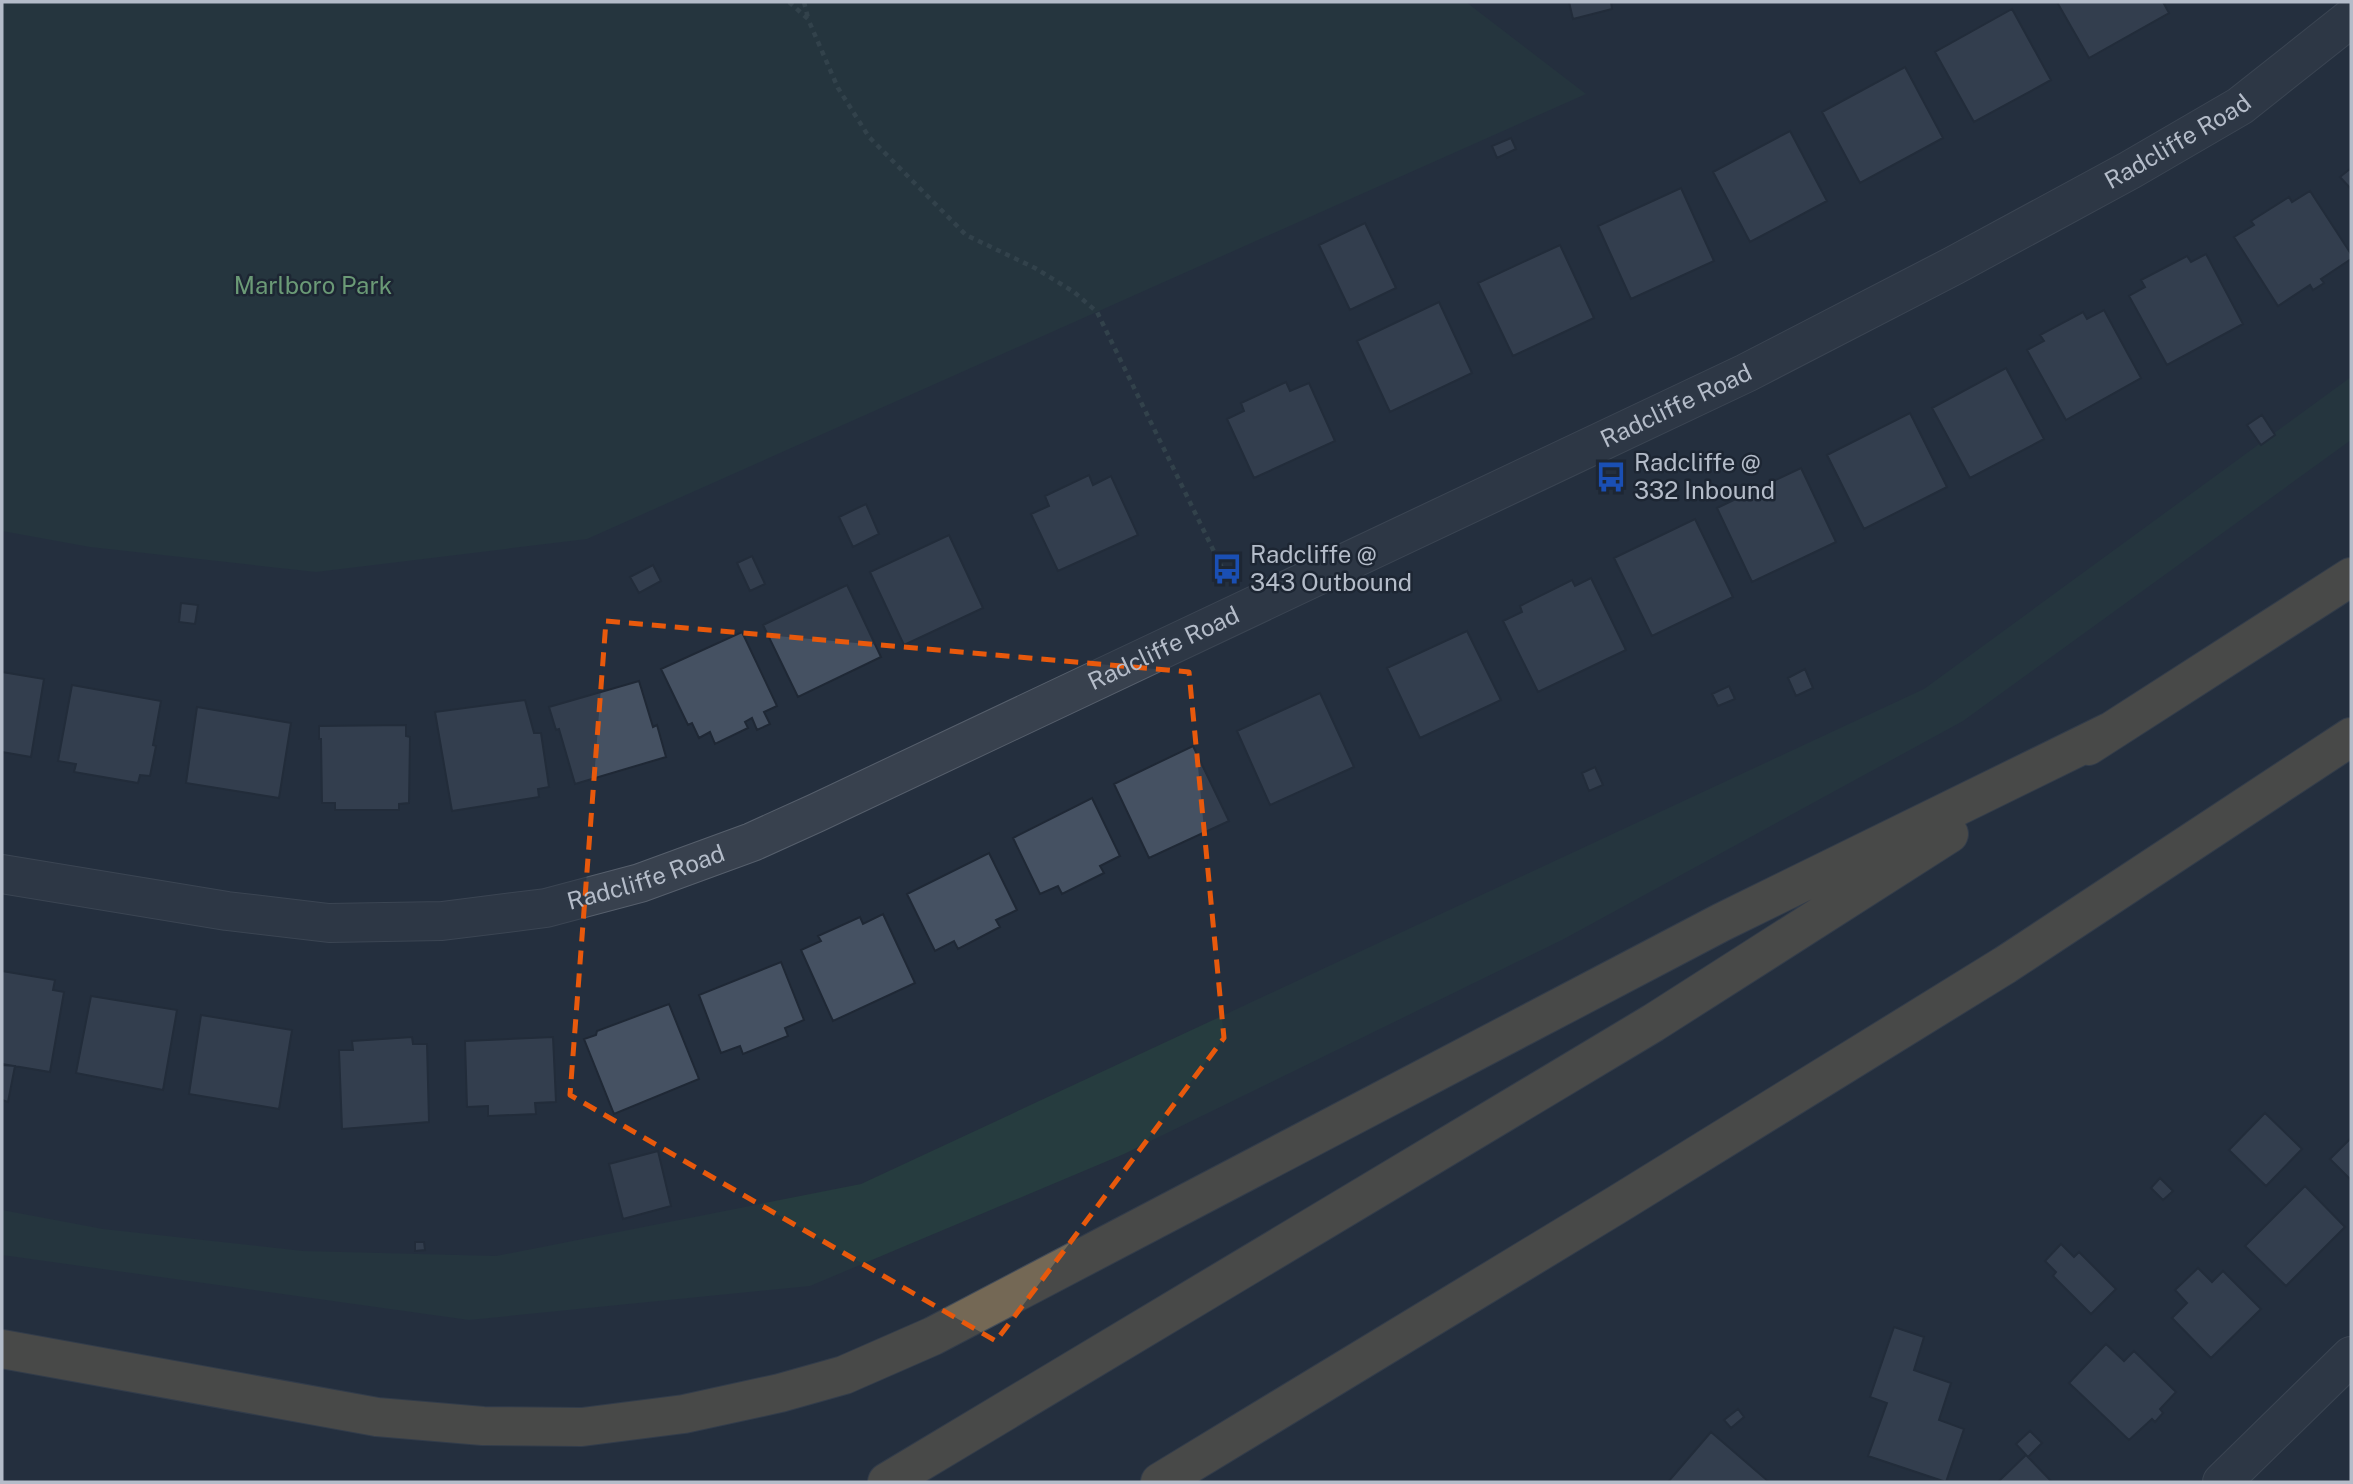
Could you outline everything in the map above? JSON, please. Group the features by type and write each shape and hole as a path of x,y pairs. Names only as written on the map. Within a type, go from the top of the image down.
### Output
{"highway":[{"path":"887,1482 1653,1023 2351,577"},
{"path":"2,1349 377,1417 484,1426 582,1427 684,1414 780,1393 844,1375 933,1336 1722,922 2109,732"},
{"path":"1160,1482 2006,965 2351,737"}],"street":[{"name":"Radcliffe Road","path":"2,874 227,911 329,923 442,921 546,908 640,883 752,842 816,813 1746,373 2012,234 2229,112 2351,18"},
{"path":"2222,1482 2351,1356"}],"path":[{"path":"789,2 808,19"},
{"path":"804,2 808,19 838,88 869,137 965,235 1045,274 1074,292 1097,312 1221,563"}],"highlighted area":[{"path":"606,621 1189,672 1224,1038 996,1341 570,1095"}],"green space":[{"name":"Marlboro Park","path":"2,2 1466,2 1586,94 587,539 316,572 90,547 2,531"},
{"path":"2351,377 2351,440 1963,721 1562,940 1124,1154 810,1286 469,1320 2,1255 2,1210 103,1229 303,1251 496,1256 861,1184 1924,689"}],"building":[{"path":"1569,2 1611,2 1612,9 1573,19"},
{"path":"2057,2 2163,2 2169,13 2089,58"},
{"path":"2012,9 2051,80 1974,122 1935,52"},
{"path":"1905,67 1943,138 1860,183 1822,112"},
{"path":"1790,131 1827,201 1750,242 1713,172"},
{"path":"1511,138 1516,149 1497,158 1492,146"},
{"path":"2351,168 2351,189 2340,177"},
{"path":"1681,188 1714,261 1631,299 1598,226"},
{"path":"2310,191 2351,254 2351,259 2321,279 2324,283 2313,290 2310,285 2278,306 2234,237 2254,225 2251,221 2289,197 2292,202"},
{"path":"1365,223 1396,288 1350,310 1319,245"},
{"path":"1560,245 1594,318 1513,356 1478,283"},
{"path":"2206,254 2243,324 2167,365 2129,296 2145,287 2141,280 2187,256 2191,262"},
{"path":"1439,302 1472,373 1390,412 1357,341"},
{"path":"2104,310 2141,378 2066,420 2027,350 2044,341 2040,335 2083,312 2087,319"},
{"path":"2006,368 2044,439 1970,478 1932,408"},
{"path":"1286,382 1290,391 1309,383 1335,441 1254,478 1227,419 1244,411 1241,403"},
{"path":"1910,413 1947,487 1864,529 1827,455"},
{"path":"2262,415 2275,435 2261,445 2247,425"},
{"path":"1801,468 1836,542 1752,582 1717,508"},
{"path":"1089,475 1093,485 1111,476 1138,535 1058,571 1031,514 1049,506 1045,496"},
{"path":"866,504 879,534 853,547 839,517"},
{"path":"1695,519 1733,597 1652,636 1614,558"},
{"path":"949,535 983,608 904,645 870,572"},
{"path":"752,556 765,584 750,591 737,563"},
{"path":"653,565 661,581 639,593 630,577"},
{"path":"1591,578 1626,650 1538,692 1503,621 1522,612 1520,606 1572,580 1575,586"},
{"path":"847,585 881,657 798,697 763,625"},
{"path":"181,603 198,605 195,624 179,622"},
{"path":"1467,631 1501,700 1420,738 1387,668"},
{"path":"742,632 777,706 764,712 770,724 757,730 752,718 745,722 748,728 715,744 710,732 699,738 692,723 688,725 661,669"},
{"path":"1805,669 1813,688 1796,696 1788,678"},
{"path":"2,672 44,679 31,757 2,752"},
{"path":"639,681 653,727 657,725 666,757 575,784 559,729 556,730 549,707"},
{"path":"72,685 161,701 150,776 140,775 138,783 74,772 76,764 58,761"},
{"path":"1729,686 1735,699 1718,706 1712,694"},
{"path":"1320,693 1354,767 1270,805 1237,731"},
{"path":"525,700 534,733 541,733 549,787 538,789 539,797 452,811 435,712"},
{"path":"197,707 291,723 279,798 186,783"},
{"path":"406,725 406,736 410,737 409,803 399,804 399,810 335,810 335,803 322,803 319,726"},
{"path":"1193,746 1229,821 1149,858 1114,784"},
{"path":"1595,767 1603,785 1589,791 1582,773"},
{"path":"1092,798 1120,856 1100,866 1104,873 1062,894 1058,886 1040,894 1013,838"},
{"path":"989,853 1017,910 996,920 1000,927 958,949 954,941 935,951 907,894"},
{"path":"883,914 915,983 833,1021 801,950 821,941 818,936 860,917 863,924"},
{"path":"781,962 804,1020 785,1028 788,1036 743,1054 740,1046 721,1053 699,995"},
{"path":"2,971 55,980 53,990 64,992 50,1072 2,1064"},
{"path":"91,996 177,1010 163,1090 76,1073"},
{"path":"669,1004 699,1079 614,1114 584,1039 596,1035 597,1031"},
{"path":"201,1015 292,1030 279,1109 189,1094"},
{"path":"412,1037 413,1044 427,1044 429,1122 342,1129 339,1050 353,1050 352,1041"},
{"path":"553,1037 556,1102 535,1103 536,1114 488,1116 488,1106 467,1107 465,1041"},
{"path":"2,1065 15,1066 8,1102 2,1100"},
{"path":"2265,1113 2302,1149 2266,1186 2229,1150"},
{"path":"2351,1138 2351,1180 2330,1159"},
{"path":"658,1151 671,1206 623,1219 609,1164"},
{"path":"2160,1178 2173,1191 2163,1200 2151,1188"},
{"path":"2305,1186 2345,1227 2286,1286 2245,1246"},
{"path":"415,1242 424,1242 425,1250 415,1251"},
{"path":"2061,1244 2074,1257 2079,1252 2116,1289 2091,1314 2053,1276 2056,1272 2045,1261"},
{"path":"2198,1268 2212,1282 2223,1271 2261,1309 2211,1358 2172,1318 2187,1303 2175,1290"},
{"path":"1894,1327 1924,1337 1914,1370 1951,1383 1939,1420 1964,1429 1946,1482 1868,1456 1887,1403 1870,1397"},
{"path":"2106,1344 2124,1361 2134,1351 2176,1392 2160,1409 2163,1413 2155,1422 2152,1419 2129,1440 2069,1383"},
{"path":"1738,1409 1744,1417 1731,1428 1724,1420"},
{"path":"2030,1431 2042,1443 2028,1457 2016,1444"},
{"path":"1711,1432 1769,1482 1668,1482"},
{"path":"2026,1455 2052,1482 1998,1482"}],"place":[{"name":"Radcliffe @ 332 Inbound","path":"1611,477"},
{"name":"Radcliffe @ 343 Outbound","path":"1227,569"}]}
